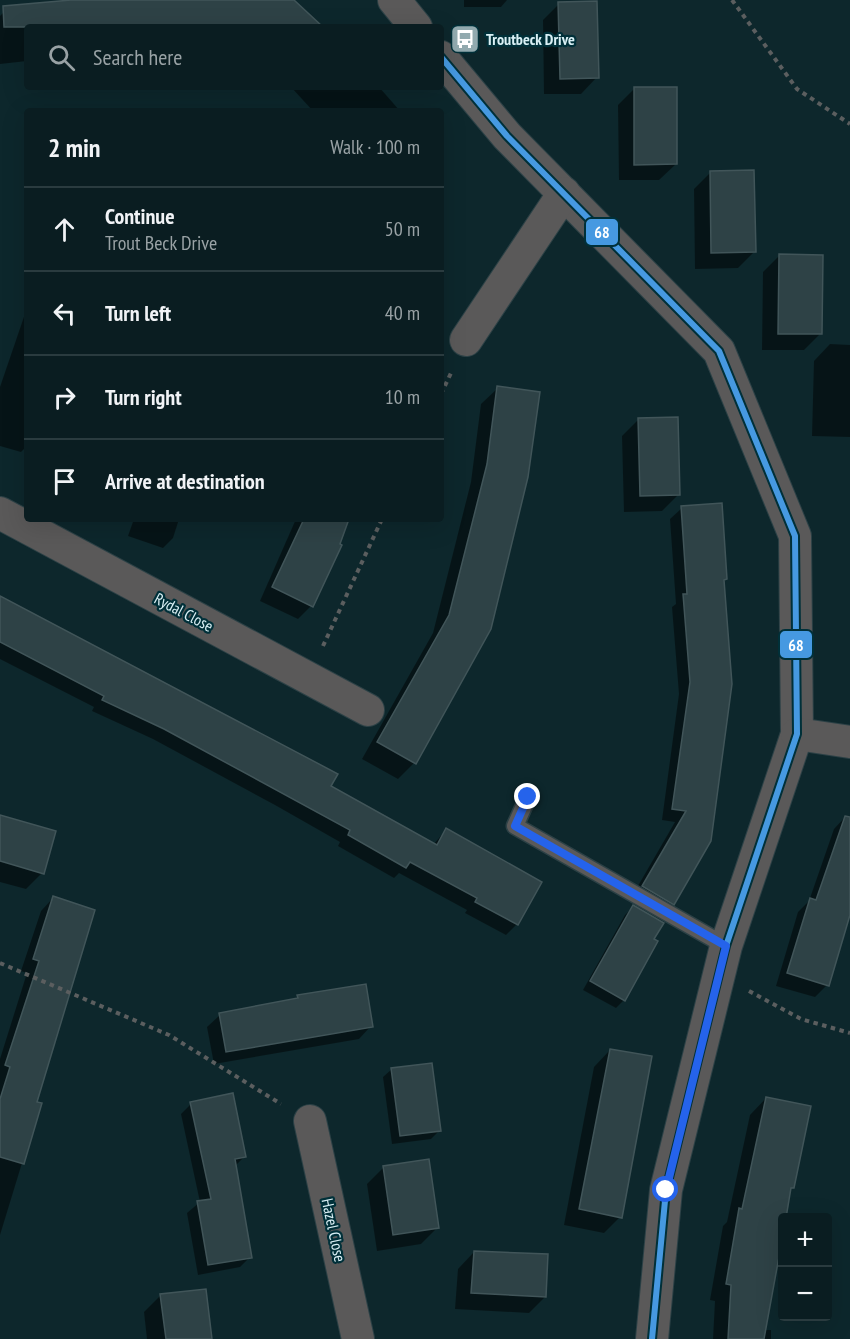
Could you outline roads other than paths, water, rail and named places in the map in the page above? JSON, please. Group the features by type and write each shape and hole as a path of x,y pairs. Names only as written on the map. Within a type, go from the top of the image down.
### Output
{"street":[{"path":"394,0 414,24"},
{"path":"444,61 507,136 719,351 795,536 797,734 722,960 666,1190 652,1339"},
{"path":"466,340 564,193"},
{"name":"Rydal Close","path":"0,513 368,710"},
{"path":"797,734 850,742"},
{"name":"Hazel Close","path":"310,1121 358,1339"}],"lane":[{"path":"528,797 515,826 722,960"}],"place":[{"name":"Troutbeck Drive","path":"465,39"}]}
